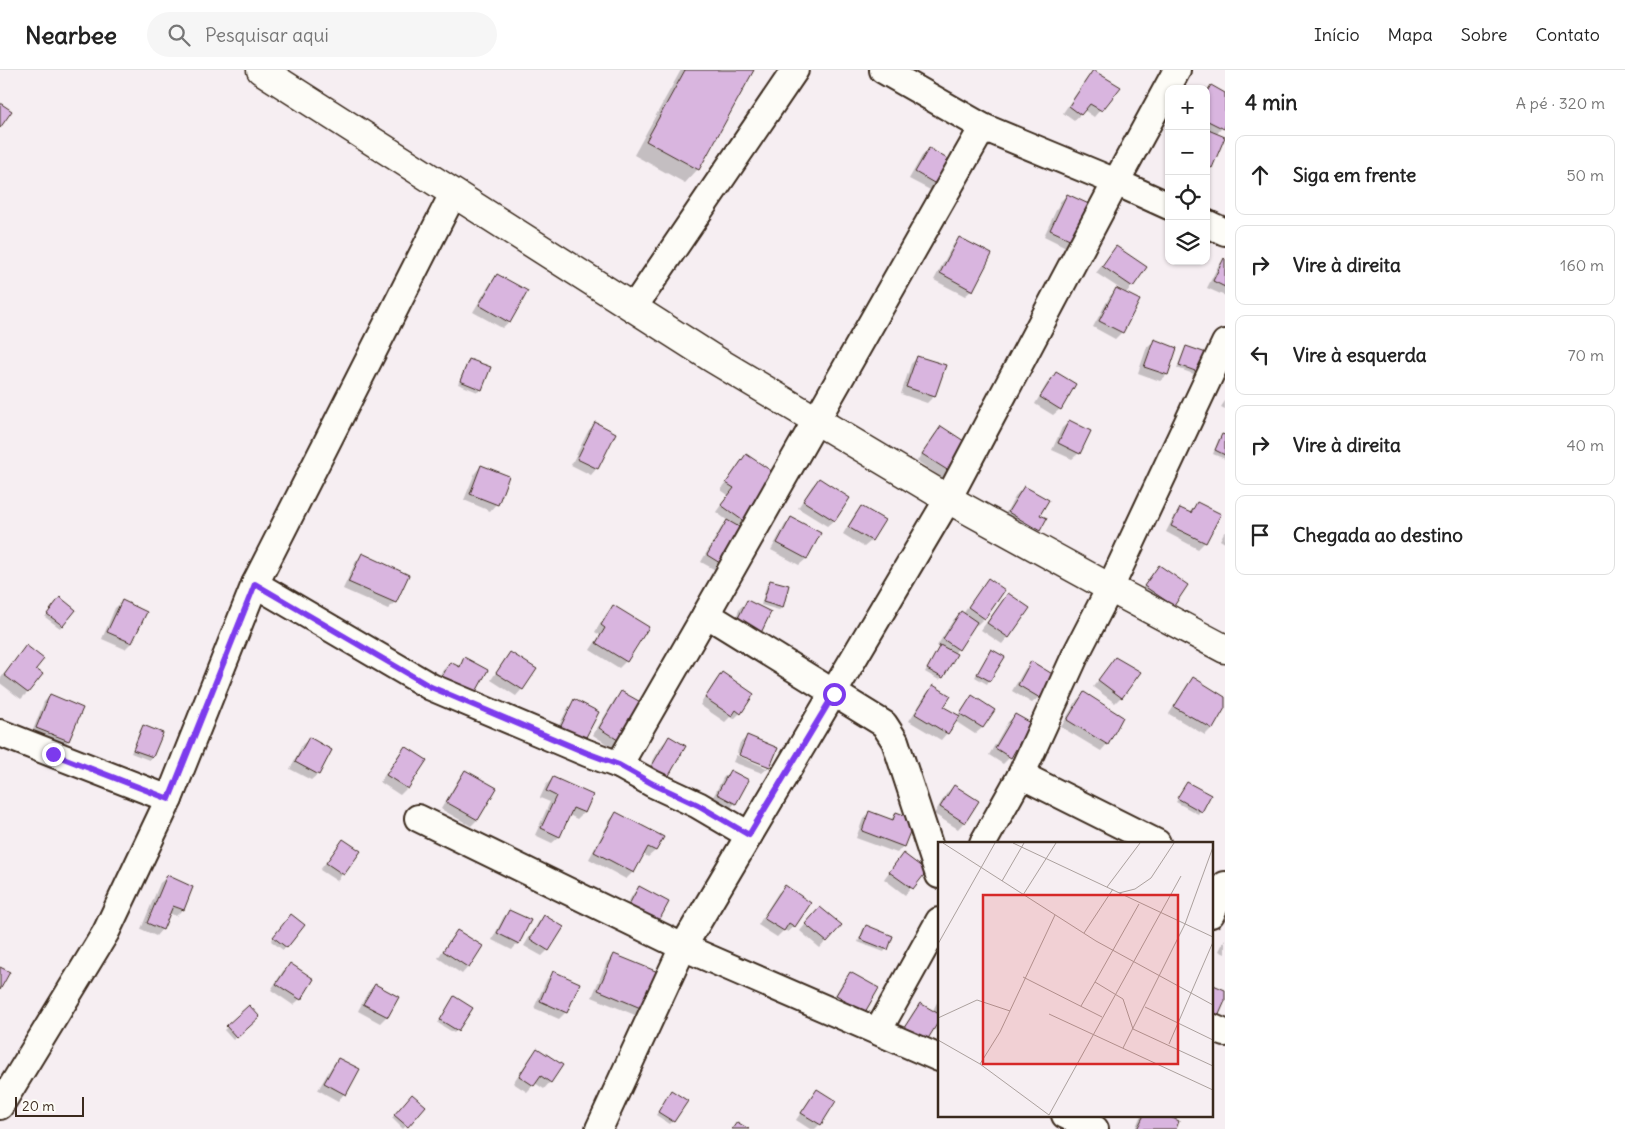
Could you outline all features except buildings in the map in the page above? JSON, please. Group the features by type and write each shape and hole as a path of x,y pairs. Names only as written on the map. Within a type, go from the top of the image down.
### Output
{"street":[{"path":"261,70 712,358 948,499 1225,649"},
{"path":"634,307 795,70"},
{"path":"883,70 983,127 1165,204"},
{"path":"599,1129 683,947 948,499 1177,70"},
{"path":"619,765 983,127"},
{"path":"0,1106 106,932 169,799 255,584 453,194"},
{"path":"1210,226 1225,232"},
{"path":"984,842 1021,775 1076,654 1110,588 1225,343"},
{"path":"255,584 431,687 619,765 653,784 698,805 749,835"},
{"path":"706,614 884,724 895,741 938,872"},
{"path":"0,733 169,799"},
{"path":"1021,775 1155,842"},
{"path":"418,818 683,947 938,1058"},
{"path":"1212,870 1225,877"},
{"path":"1212,912 1225,885"},
{"path":"878,1031 938,924"},
{"path":"1212,1028 1225,1034"},
{"path":"1067,1116 1095,1129"}],"route":[{"path":"53,754 169,799 255,584 431,687 619,765 653,784 698,805 749,835 834,694"}]}
